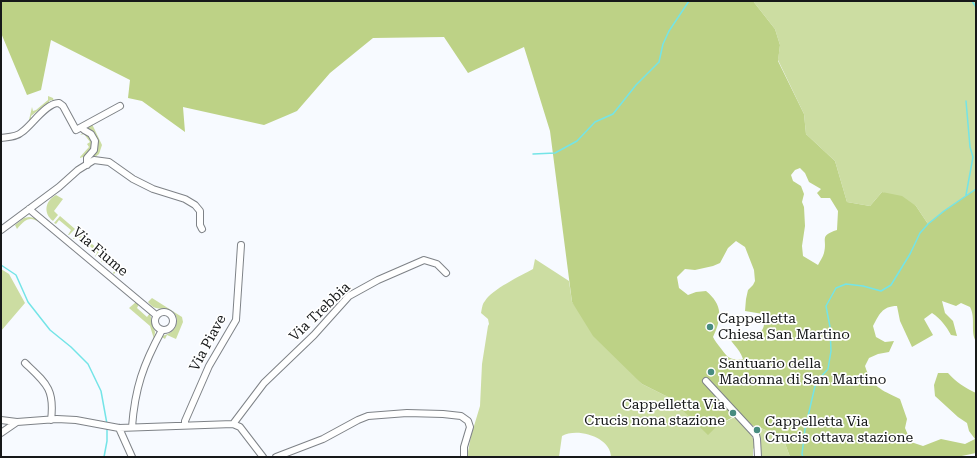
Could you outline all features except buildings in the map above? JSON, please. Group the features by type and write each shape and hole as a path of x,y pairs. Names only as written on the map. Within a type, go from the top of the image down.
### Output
{"street":[{"path":"1,138 17,135 23,132 55,103 59,103 63,106 76,130 120,106"},
{"path":"84,130 91,134 95,141 94,150 88,158 87,165"},
{"path":"1,230 59,187 78,170 94,160 109,162 133,179 153,189 195,205 200,211 200,225 202,229"},
{"name":"Via Fiume","path":"29,209 156,315"},
{"name":"Via Piave","path":"185,425 185,421 209,366 236,320 241,245"},
{"name":"Via Trebbia","path":"233,424 264,383 314,335 349,296 378,280 424,260 437,264 446,272"},
{"path":"159,312 166,312 172,316 172,326 166,330 162,330 156,326 154,322 156,315 159,312"},
{"path":"132,428 134,401 140,376 151,350 162,330"},
{"path":"25,363 47,384 53,406 51,420"},
{"path":"706,381 756,435 758,457"},
{"path":"276,457 323,439 368,416 408,413 461,416 468,421 470,427 464,447 464,457"},
{"path":"1,420 17,422 76,420 119,428 233,424 240,427 264,457"},
{"path":"1,433 17,422"},
{"path":"119,428 132,457"}],"green space":[{"path":"1,1 753,1 775,29 780,45 778,61 804,114 806,134 835,161 847,202 870,206 882,192 902,196 916,206 928,224 976,189 976,341 973,334 973,316 970,307 961,303 956,306 942,301 945,313 953,321 957,336 951,335 943,323 932,313 924,319 933,335 912,347 900,321 897,306 892,306 884,309 873,326 876,337 885,342 894,341 889,352 878,354 869,358 865,366 870,378 878,387 900,399 907,419 905,428 911,442 923,446 941,439 965,444 975,439 969,431 967,423 958,417 935,396 934,385 938,373 948,373 968,389 976,393 976,453 957,457 790,457 783,438 759,427 755,427 737,415 718,425 708,435 670,398 642,384 593,336 572,302 550,131 524,47 468,73 444,37 373,38 330,73 297,111 264,125 183,107 185,132 142,101 128,98 130,80 51,40 41,90 27,95 1,33","holes":["800,168 805,173 809,182 821,189 817,193 821,198 830,198 838,211 837,230 826,236 824,253 818,265 803,256 802,246 805,226 804,207 802,202 804,194 801,186 793,181 791,175 795,170","736,241 745,247 754,270 755,281 748,290 745,311 763,314 764,324 762,331 757,336 752,335 738,338 727,333 743,359 728,357 713,337 718,324 719,312 716,301 712,296 706,291 688,295 679,288 677,277 685,269 695,270 720,263 728,248"]},
{"path":"753,1 976,1 976,189 928,224 916,206 882,192 870,206 847,202 835,161 806,134 804,114 778,60 780,45 775,29"},
{"path":"48,96 53,98 53,104 52,100 49,101 49,103 31,116 31,120 29,120 32,107 33,111 36,110 48,100"},
{"path":"120,107 124,109 120,108 115,113 92,124 102,145 99,154 91,160 90,159 96,150 97,142 94,134 86,127"},
{"path":"83,133 88,134 93,142 93,147 85,158 80,158 89,147 87,144 90,142 84,134 80,135"},
{"path":"56,195 63,199 54,211 58,215 53,221 48,214 47,207 49,200"},
{"path":"60,216 75,229 69,235 71,230 59,220 56,224 54,223"},
{"path":"24,218 35,218 47,228 35,220 28,219 17,229 15,225"},
{"path":"78,232 100,251 95,257 97,252 77,236 73,239"},
{"path":"105,254 120,267 114,274 113,273 116,268 106,259 101,262"},
{"path":"535,259 569,281 572,302 642,384 670,398 680,406 718,425 735,417 752,435 756,451 753,448 753,457 611,457 610,450 599,439 584,433 568,433 562,436 559,457 467,457 471,436 480,406 482,364 489,324 488,319 481,313 484,302 493,292 533,269"},
{"path":"1,269 9,274 25,303 1,331"},
{"path":"152,298 171,310 155,308 148,302"},
{"path":"136,302 139,304 137,308 147,317 150,313 155,332 154,339 150,326 129,308"},
{"path":"172,311 182,317 183,322 176,339 167,335 165,339 162,337 172,331 176,326 177,318"},
{"path":"755,427 759,427 783,438 790,457 759,457 758,437"}],"waterway":[{"path":"533,154 555,153 577,141 595,122 613,114 636,85 659,62 663,44 669,31 689,1"},
{"path":"972,1 976,7"},
{"path":"966,101 970,147 973,157 966,195"},
{"path":"803,457 802,454 805,429 816,382 828,369 831,351 830,327 826,306 836,288 846,284 863,286 881,291 891,285 910,254 920,233 928,224 944,211 976,189"},
{"path":"1,265 16,275 28,302 50,330 71,347 88,364 101,391 107,424"},
{"path":"104,457 107,441 107,428"}],"place":[{"name":"Cappelletta Chiesa San Martino","path":"710,327"},
{"name":"Santuario della Madonna di San Martino","path":"711,372"},
{"name":"Cappelletta Via Crucis nona stazione","path":"733,413"},
{"name":"Cappelletta Via Crucis ottava stazione","path":"757,430"}]}
